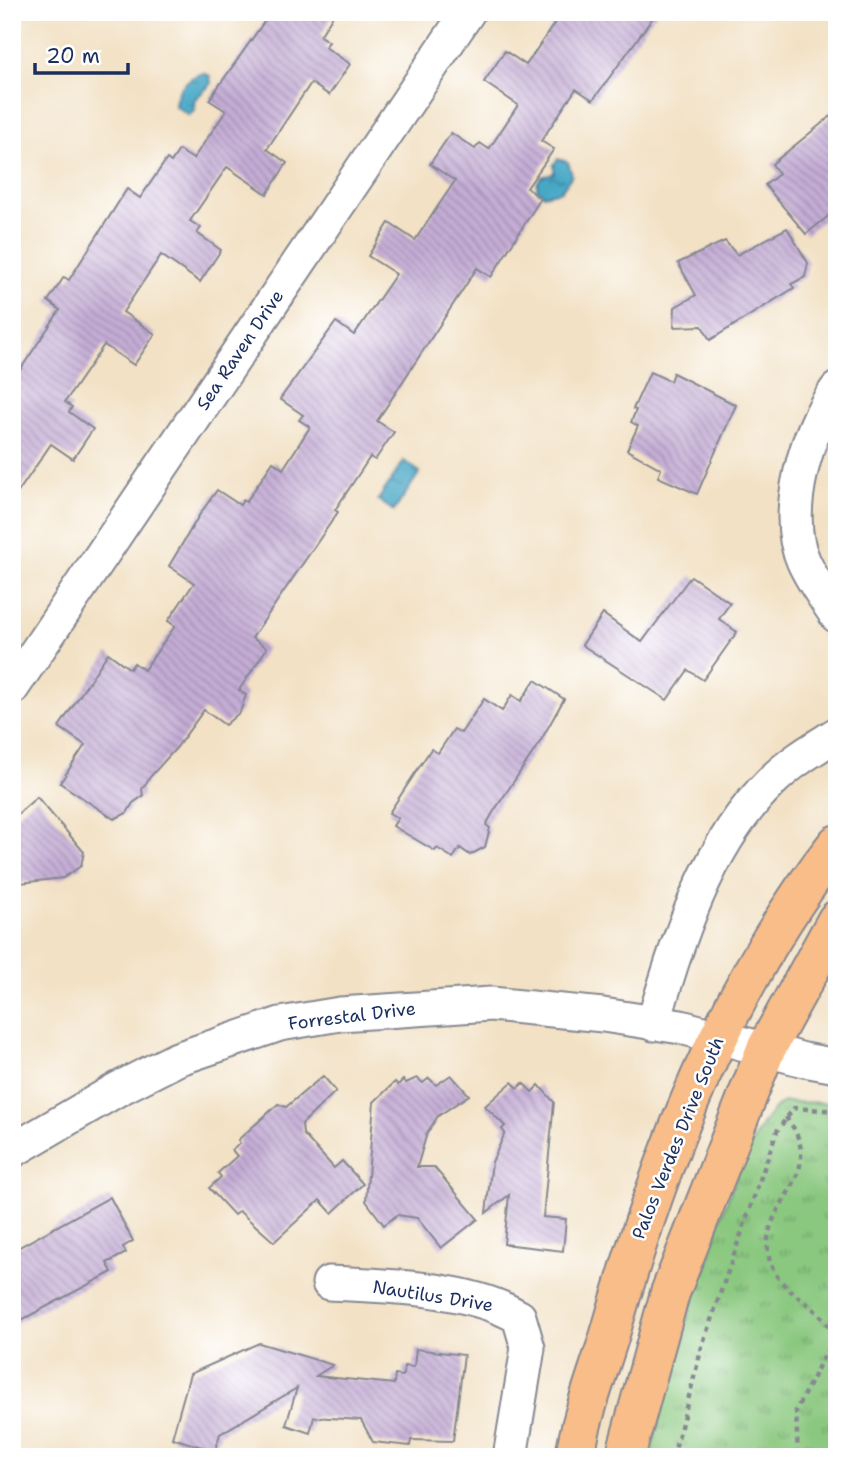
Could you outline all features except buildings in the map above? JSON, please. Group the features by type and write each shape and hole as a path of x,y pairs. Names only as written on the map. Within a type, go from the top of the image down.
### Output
{"main road":[{"name":"Palos Verdes Drive South","path":"575,1457 640,1228 718,1035 757,964 813,874 837,844"},
{"path":"625,1457 670,1293 766,1049 837,920"}],"street":[{"name":"Sea Raven Drive","path":"12,688 468,12"},
{"path":"837,389 814,433 797,485 796,517 802,558 837,616"},
{"path":"653,1024 688,913 741,819 771,781 837,733"},
{"name":"Forrestal Drive","path":"12,1151 118,1089 177,1059 280,1024 340,1014 491,1004 653,1024 718,1035 837,1066"},
{"name":"Nautilus Drive","path":"329,1283 397,1287 497,1304 519,1317 528,1348 509,1457"}],"path":[{"path":"673,1457 703,1343 785,1116 794,1108 837,1111"},
{"path":"785,1116 798,1136 801,1163 797,1180 779,1206 766,1235 770,1268 780,1284 820,1313 836,1343 826,1352 796,1410 798,1457"}],"green space":[{"path":"784,1102 837,1103 837,1457 650,1457 686,1324 725,1207 745,1157 765,1120"}],"water":[{"path":"203,73 210,76 211,84 194,100 195,109 189,115 175,106 178,94 187,81"},
{"path":"558,159 568,162 572,175 561,191 543,195 537,190 538,182 541,177 554,173 554,164"},
{"path":"404,461 420,472 394,511 378,500"}]}
